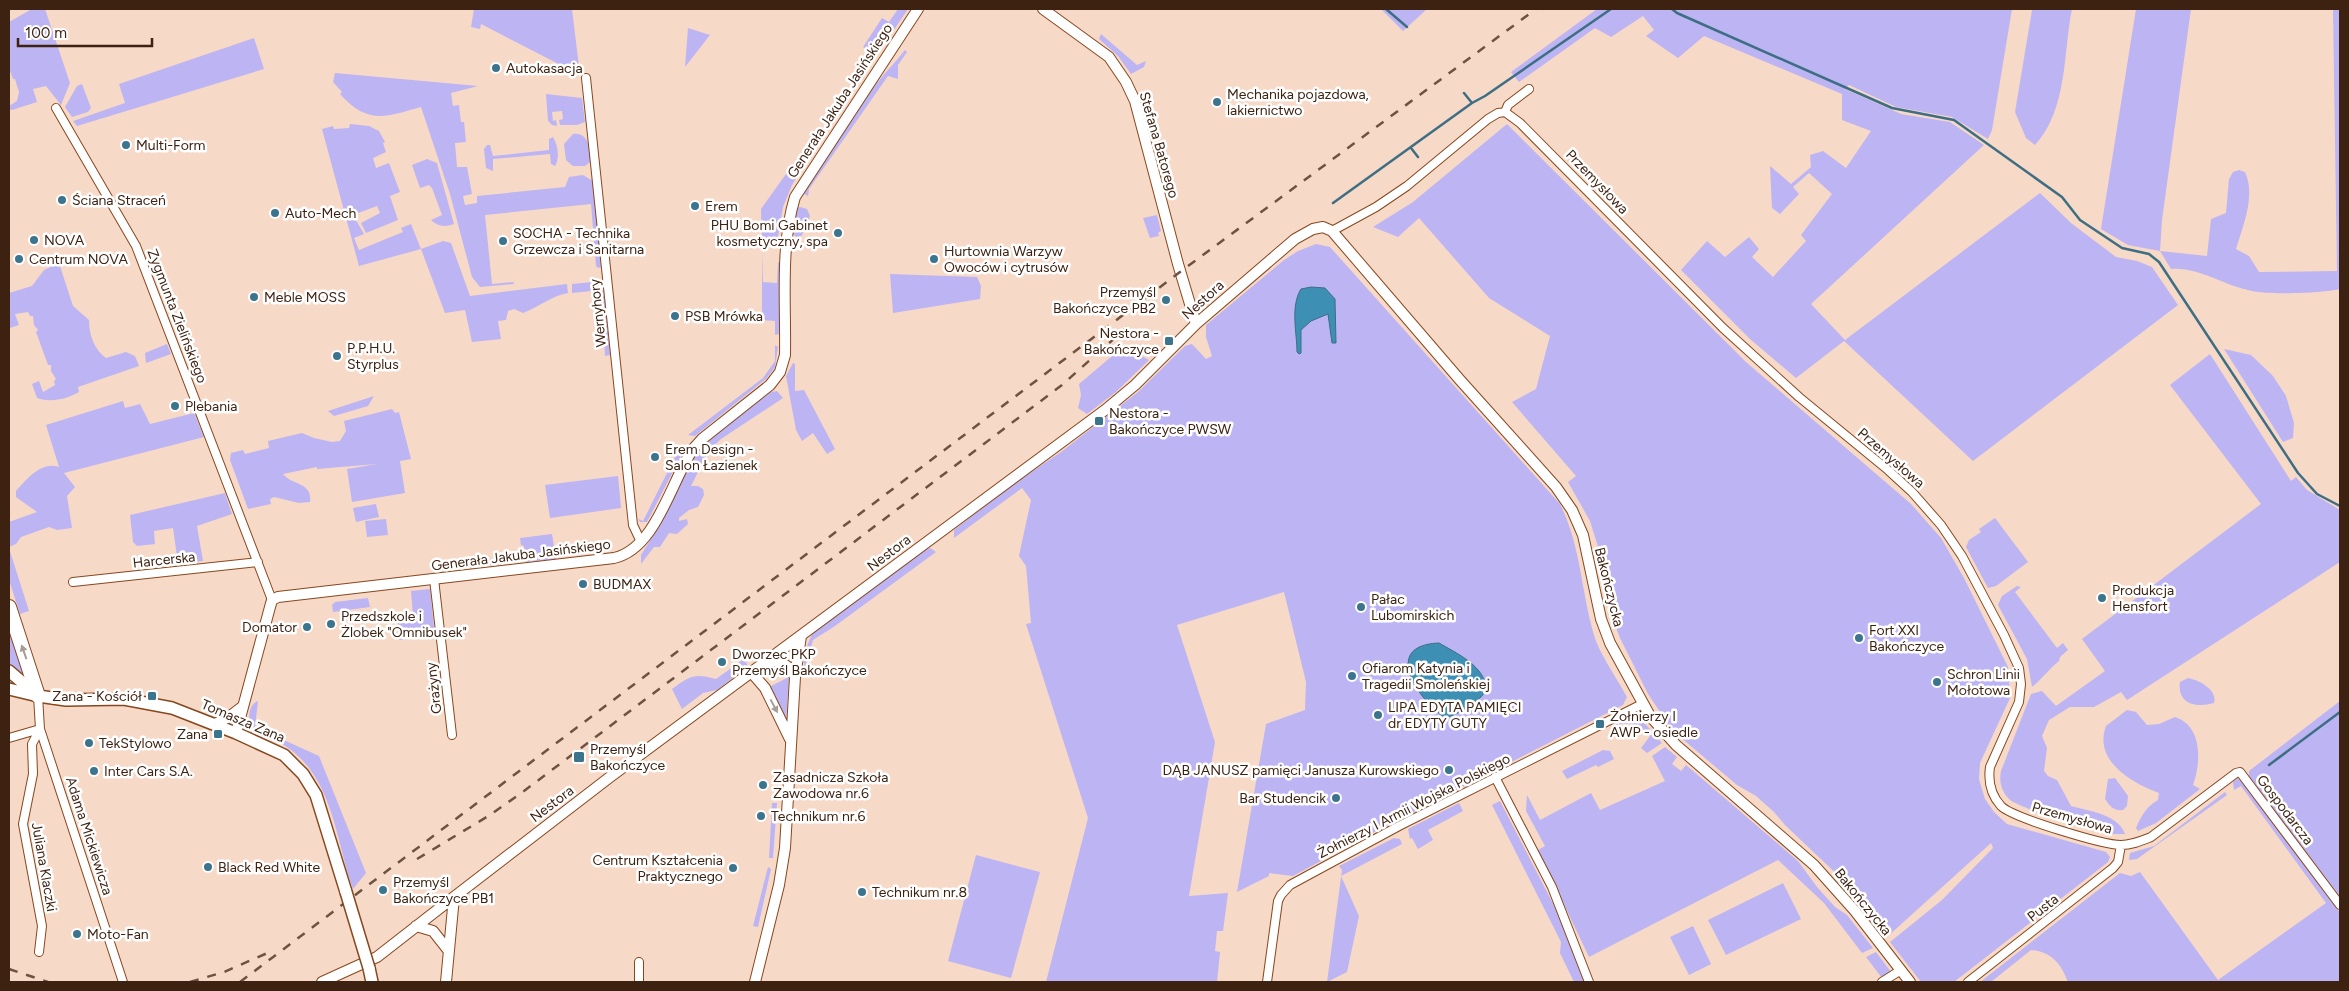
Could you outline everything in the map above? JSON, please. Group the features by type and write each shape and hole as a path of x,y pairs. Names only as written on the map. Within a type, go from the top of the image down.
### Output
{"highway":[{"path":"9,608 38,696"}],"main road":[{"path":"9,671 38,696"},
{"name":"Tomasza Zana","path":"9,689 66,700 104,699 144,702 172,708 236,732 284,756 295,764 309,782 320,808 372,982"}],"street":[{"name":"Generała Jakuba Jasińskiego","path":"272,600 289,595 614,558 633,551 652,528 694,448 702,439 770,385 780,372 785,354 787,235 789,215 795,196 918,9"},
{"name":"Stefana Batorego","path":"1043,9 1104,53 1126,82 1135,101 1178,264 1196,324"},
{"name":"Wernyhory","path":"586,78 633,525 641,542"},
{"path":"1332,231 1391,198 1488,119 1498,113 1505,112 1508,105 1530,89"},
{"name":"Zygmunta Zielińskiego","path":"56,108 136,246 272,600"},
{"name":"Przemysłowa","path":"1505,112 1520,123 1760,363 1888,470 1928,508 1958,550 2004,635 2019,668 2021,684 2020,702 1990,767 1989,778 1995,799 2012,814 2106,843 2121,845"},
{"name":"Nestora","path":"322,982 377,957 610,777 1105,410 1135,385 1196,324 1295,239 1313,229 1323,228 1332,231"},
{"name":"Bakończycka","path":"1332,231 1460,380 1556,487 1572,510 1582,535 1606,632 1642,704 1658,727 1676,745 1814,865 1855,911 1910,982"},
{"name":"Harcerska","path":"73,582 258,562"},
{"name":"Grażyny","path":"434,579 452,735"},
{"path":"236,732 272,600"},
{"path":"755,982 782,866 786,830 795,677 801,636"},
{"path":"767,661 778,661 787,665 795,677"},
{"path":"752,673 765,688 791,742"},
{"name":"Adama Mickiewicza","path":"38,696 40,729 124,982"},
{"name":"Żołnierzy I Armii Wojska Polskiego","path":"1267,982 1278,901 1284,889 1495,777 1642,704"},
{"path":"215,724 229,718 242,707"},
{"path":"9,738 40,729"},
{"name":"Juliana Klaczki","path":"39,952 42,926 23,824 33,774 32,744 40,729"},
{"name":"Gospodarcza","path":"2121,845 2151,837 2236,773 2240,772 2340,905"},
{"path":"1495,777 1552,887 1589,982"},
{"name":"Pusta","path":"1968,982 2113,868 2118,862 2121,845"},
{"path":"446,982 454,897"},
{"path":"416,926 433,931 448,950"},
{"path":"639,962 639,982"},
{"path":"1882,982 1900,970"}],"shaded area":[{"path":"32,9 45,9 70,83 61,105 46,86 33,89 37,102 12,110 9,109 9,106 17,101 19,92 9,68 9,22"},
{"path":"474,9 572,9 580,75 481,24 480,29 471,27"},
{"path":"898,9 908,9 877,55 863,47 882,18 889,22"},
{"path":"1381,9 1427,9 1403,31"},
{"path":"1597,9 2012,9 1992,130 1988,139 1952,117 1896,107 1849,85 1845,89 1901,114 1950,122 1984,145 1811,304 1845,340 2040,193 2071,223 2116,257 2137,261 2152,267 2178,305 1973,461 1844,341 1796,378 1750,339 1681,270 1707,241 1725,257 1749,237 1759,249 1752,257 1773,277 1806,241 1801,235 1832,194 1809,173 1793,187 1799,194 1780,214 1772,208 1770,166 1791,184 1811,167 1810,155 1823,151 1846,168 1871,131 1842,120 1842,94 1704,36 1678,58 1646,36 1654,30 1643,16 1611,37 1595,28 1519,82 1511,72"},
{"path":"2072,9 2059,98 2046,131 2035,145 2026,138 2015,112 2032,10"},
{"path":"2136,9 2191,9 2162,220 2160,251 2128,245 2101,229"},
{"path":"2333,9 2340,9 2340,289 2322,292 2271,293 2242,289 2192,271 2171,269 2160,251 2207,256 2211,219 2226,213 2229,179 2233,172 2239,170 2245,172 2248,181 2249,201 2236,249 2249,256 2259,272 2337,271"},
{"path":"688,28 710,35 685,67"},
{"path":"1101,34 1137,65 1146,61 1144,67 1131,74 1118,56 1099,39"},
{"path":"254,38 264,69 77,126 73,121 125,103 119,84"},
{"path":"905,50 907,52 898,65 898,79 888,76 809,189 808,196 804,194 858,110 880,79"},
{"path":"335,73 478,86 451,93 453,106 459,105 461,122 464,122 466,142 455,143 457,167 467,167 472,194 463,196 465,205 477,203 477,196 565,187 569,177 583,175 593,181 601,267 598,268 596,266 591,204 485,215 492,284 513,282 514,284 480,287 472,277 450,194 421,107 397,114 378,116 359,111 340,94 342,92 333,82"},
{"path":"82,84 91,108 88,112 72,117 65,107 77,86"},
{"path":"546,94 582,98 585,122 577,125 560,125 559,120 563,119 562,111 552,112 553,121 556,120 557,126 552,125 548,121"},
{"path":"350,124 369,126 379,131 385,142 383,143 386,152 373,158 376,168 389,163 400,192 390,196 398,220 366,233 361,223 380,213 377,206 353,215 364,234 354,238 359,250 403,232 401,228 411,224 421,249 359,266 322,129 333,126 334,129 349,128"},
{"path":"1507,124 1746,362 1911,504 1941,538 1964,578 2008,667 2010,698 1980,763 1979,779 1985,799 1994,812 2007,824 2106,852 2110,857 2108,862 1954,982 1921,982 1890,942 1942,900 1993,848 1991,843 1887,937 1845,882 1785,825 1774,812 1756,796 1737,785 1673,731 1648,694 1620,638 1608,607 1614,598 1590,521 1568,482 1576,476 1512,402 1536,389 1550,336 1489,298 1419,218 1398,237 1373,227 1413,202"},
{"path":"816,132 820,140 792,185 783,207 778,237 762,242 761,209"},
{"path":"573,134 583,136 588,143 590,162 585,166 573,166 566,160 564,144"},
{"path":"553,137 558,152 555,166 551,164 550,154 493,159 493,171 486,168 484,149 487,145 490,145 493,156 549,150 549,139"},
{"path":"427,159 437,163 454,224 442,226 431,220 442,215 432,188 429,185 420,188 412,165"},
{"path":"797,208 807,209 810,216 802,235 798,238 793,234"},
{"path":"1157,215 1161,231 1158,233 1159,236 1150,238 1143,218"},
{"path":"443,241 451,243 470,296 567,284 568,293 523,313 514,309 508,311 506,320 498,321 501,339 472,342 465,310 445,313 421,249"},
{"path":"1316,244 1330,247 1560,504 1577,552 1596,642 1627,697 1623,705 1386,826 1293,876 1269,873 1269,876 1237,892 1266,724 1305,710 1306,682 1284,592 1177,625 1215,742 1189,896 1228,893 1223,931 1217,931 1215,951 1220,952 1217,982 1046,982 1088,818 1026,624 1031,623 1026,566 1019,556 1031,500 1022,488 954,538 954,530 1011,486 1061,452 1138,392 1185,346 1192,344 1206,359 1212,356 1206,337 1206,325 1284,260 1298,251"},
{"path":"762,252 763,282 777,283 778,262 780,263 779,334 775,335 775,321 762,320"},
{"path":"59,263 73,306 89,320 91,336 98,350 106,358 126,352 135,356 139,366 78,387 79,392 69,397 48,400 37,398 32,384 39,381 43,392 55,385 54,381 56,379 51,371 51,365 48,365 36,332 38,330 34,325 33,316 30,316 28,312 15,314 19,325 10,328 9,293 32,286 44,270"},
{"path":"890,274 977,277 981,286 980,299 893,313"},
{"path":"593,282 599,284 604,291 610,355 605,356 601,290 572,293 572,284"},
{"path":"167,344 171,354 146,363 145,353"},
{"path":"775,345 778,347 775,367 766,379 695,436 688,435 763,378 775,361"},
{"path":"1124,346 1149,360 1116,392 1087,414 1078,408 1081,395 1079,384"},
{"path":"2224,349 2251,355 2273,376 2286,396 2294,423 2293,438 2283,442"},
{"path":"2210,354 2291,481 2296,477 2307,490 2340,510 2340,562 2127,700 2121,692 2094,707 2070,707 2049,720 2042,736 2047,748 2044,771 2048,776 2057,780 2071,806 2110,818 2121,827 2125,834 2111,834 2027,808 2009,799 2002,789 2001,771 2031,694 2042,691 2056,706 2105,671 2082,639 2261,504 2170,385"},
{"path":"793,363 795,364 795,391 804,390 835,449 827,454 813,433 802,441 796,430 786,376"},
{"path":"777,391 783,398 721,439 709,450 691,486 698,486 703,489 704,495 698,507 689,510 679,518 679,521 687,519 688,524 677,534 669,533 660,547 654,547 641,564 641,555 697,453 718,432 771,392"},
{"path":"374,396 368,406 334,416 328,411"},
{"path":"123,401 125,408 140,404 150,424 194,413 204,437 64,473 75,487 67,496 72,528 57,530 49,527 21,537 16,544 9,547 9,522 37,512 16,497 16,491 40,469 52,466 59,467 46,425"},
{"path":"392,409 395,413 399,412 411,459 400,461 405,493 352,502 347,469 377,464 317,469 317,467 283,474 305,487 310,496 310,502 299,503 274,497 270,499 271,504 248,509 230,460 231,453 243,450 245,454 269,448 268,441 302,433 332,442 340,441 346,431 344,421"},
{"path":"681,445 684,450 647,522 640,522 638,519 643,521"},
{"path":"618,476 621,508 550,518 545,485"},
{"path":"225,493 232,514 197,526 203,561 178,564 173,528 154,531 155,544 137,546 133,542 130,515"},
{"path":"376,504 379,517 356,522 353,508"},
{"path":"1995,518 2028,562 1996,586 1988,588 1966,547 1969,540 1981,532 1979,529"},
{"path":"386,519 388,535 367,537 365,521"},
{"path":"552,534 556,559 525,562 524,546 521,545 520,538"},
{"path":"9,548 29,611 20,614 9,580"},
{"path":"930,548 936,552 813,640 804,672 804,653 812,634"},
{"path":"504,555 509,557 511,562 469,568 466,560 502,558"},
{"path":"2017,586 2021,587 2015,592 2057,648 2063,643 2068,650 2032,687 2027,659 1998,605 2002,596"},
{"path":"430,589 435,637 399,640 397,617 413,616 411,591"},
{"path":"368,598 370,607 333,612 332,605 335,602"},
{"path":"9,618 25,676 9,664"},
{"path":"744,659 748,666 717,690 703,693 682,709 672,689 692,677 702,676 716,679"},
{"path":"789,677 786,721 769,687"},
{"path":"2188,678 2207,686 2213,694 2214,703 2201,705 2189,703 2185,700 2180,689 2180,682"},
{"path":"258,701 255,727 319,756 366,873 353,889 332,814 316,779 291,750 251,728 250,712 252,706"},
{"path":"2340,701 2340,897 2249,776 2249,771"},
{"path":"2127,710 2136,712 2147,725 2159,724 2175,717 2191,728 2198,746 2198,766 2193,785 2200,789 2156,823 2138,831 2136,828 2140,819 2148,808 2158,800 2159,793 2127,777 2118,769 2110,760 2105,750 2103,739 2106,726"},
{"path":"1630,718 1644,723 1662,743 1647,753 1641,748 1650,736 1636,726 1621,724 1609,728"},
{"path":"1665,747 1677,757 1672,764 1681,771 1686,765 1798,861 1817,887 1835,907 1847,915 1873,948 1862,953 1824,903 1778,860 1589,957 1538,850 1545,846 1526,811 1527,795 1540,820 1591,793 1600,810 1665,781 1652,756"},
{"path":"1603,750 1610,751 1614,759 1598,767 1596,765 1567,779 1562,771"},
{"path":"2115,778 2128,796 2127,806 2123,810 2114,809 2105,799 2108,779"},
{"path":"2238,778 2245,781 2340,913 2340,982 2068,982 2055,960 2045,953 2031,950 1991,982 1980,982 2120,873 2131,876 2140,872 2218,980 2326,903 2241,786 2234,790 2233,782"},
{"path":"2225,792 2227,795 2137,859 2129,860 2130,853 2154,846"},
{"path":"1500,801 1563,923 1585,982 1574,982 1560,953 1561,942 1492,805"},
{"path":"772,803 777,803 773,858 769,858"},
{"path":"1459,803 1463,811 1428,830 1433,840 1418,849 1412,838 1410,839 1408,829"},
{"path":"1394,838 1400,839 1402,844 1341,876 1342,870 1339,866"},
{"path":"976,855 1040,872 1011,978 948,961"},
{"path":"768,867 771,869 758,927 753,926"},
{"path":"1341,876 1359,916 1347,972 1327,982"},
{"path":"1783,883 1801,919 1726,955 1708,920"},
{"path":"1693,926 1711,964 1689,975 1670,937"},
{"path":"1876,952 1891,972 1882,978 1866,957"}],"water":[{"path":"1311,287 1325,288 1335,299 1336,343 1332,343 1328,314 1311,321 1301,330 1301,353 1299,354 1297,352 1295,328 1296,304 1301,289"},
{"path":"1439,643 1473,665 1479,671 1486,685 1485,692 1479,699 1459,712 1446,717 1431,706 1421,694 1408,668 1410,656 1419,647"}],"waterway":[{"path":"1386,9 1407,27"},
{"path":"1464,93 1472,103 1485,96 1611,9"},
{"path":"1672,9 1677,13 1892,108 1954,120 2062,197 2080,220 2122,248 2149,254 2159,262 2298,473 2317,494 2340,506"},
{"path":"1333,203 1472,103"},
{"path":"1411,148 1418,157"},
{"path":"2269,765 2340,712"}],"railway":[{"path":"240,982 1180,272 1536,9"},
{"path":"417,859 490,815 524,791 1062,385 1127,327"},
{"path":"190,982 224,972 272,951"},
{"path":"9,969 48,982"}],"place":[{"name":"Autokasacja","path":"496,68"},
{"name":"Mechanika pojazdowa, lakiernictwo","path":"1217,102"},
{"name":"Multi-Form","path":"126,145"},
{"name":"Ściana Straceń","path":"62,200"},
{"name":"Erem","path":"695,206"},
{"name":"Auto-Mech","path":"275,213"},
{"name":"PHU Bomi Gabinet kosmetyczny, spa","path":"838,233"},
{"name":"NOVA","path":"34,240"},
{"name":"SOCHA - Technika Grzewcza i Sanitarna","path":"503,241"},
{"name":"Centrum NOVA","path":"19,259"},
{"name":"Hurtownia Warzyw Owoców i cytrusów","path":"934,259"},
{"name":"Meble MOSS","path":"254,297"},
{"name":"Przemyśl Bakończyce PB2","path":"1166,300"},
{"name":"PSB Mrówka","path":"675,316"},
{"name":"Nestora - Bakończyce","path":"1169,341"},
{"name":"P.P.H.U. Styrplus","path":"337,356"},
{"name":"Plebania","path":"175,406"},
{"name":"Nestora - Bakończyce PWSW","path":"1099,421"},
{"name":"Erem Design - Salon Łazienek","path":"655,457"},
{"name":"BUDMAX","path":"583,584"},
{"name":"Produkcja Hensfort","path":"2102,598"},
{"name":"Pałac Lubomirskich","path":"1361,607"},
{"name":"Przedszkole i Żlobek \"Omnibusek\"","path":"331,624"},
{"name":"Domator","path":"307,627"},
{"name":"Fort XXI Bakończyce","path":"1859,638"},
{"name":"Dworzec PKP Przemyśl Bakończyce","path":"722,662"},
{"name":"Ofiarom Katynia i Tragedii Smoleńskiej","path":"1352,676"},
{"name":"Schron Linii Mołotowa","path":"1937,682"},
{"name":"Zana - Kościół","path":"152,696"},
{"name":"LIPA EDYTA PAMIĘCI dr EDYTY GUTY","path":"1378,715"},
{"name":"Żołnierzy I AWP - osiedle","path":"1600,724"},
{"name":"Zana","path":"218,734"},
{"name":"TekStylowo","path":"89,743"},
{"name":"Przemyśl Bakończyce","path":"579,757"},
{"name":"DĄB JANUSZ pamięci Janusza Kurowskiego","path":"1449,770"},
{"name":"Inter Cars S.A.","path":"94,771"},
{"name":"Zasadnicza Szkoła Zawodowa nr.6","path":"763,785"},
{"name":"Bar Studencik","path":"1336,798"},
{"name":"Technikum nr.6","path":"761,816"},
{"name":"Black Red White","path":"208,867"},
{"name":"Centrum Kształcenia Praktycznego","path":"733,868"},
{"name":"Przemyśl Bakończyce PB1","path":"383,890"},
{"name":"Technikum nr.8","path":"862,892"},
{"name":"Moto-Fan","path":"77,934"}]}
